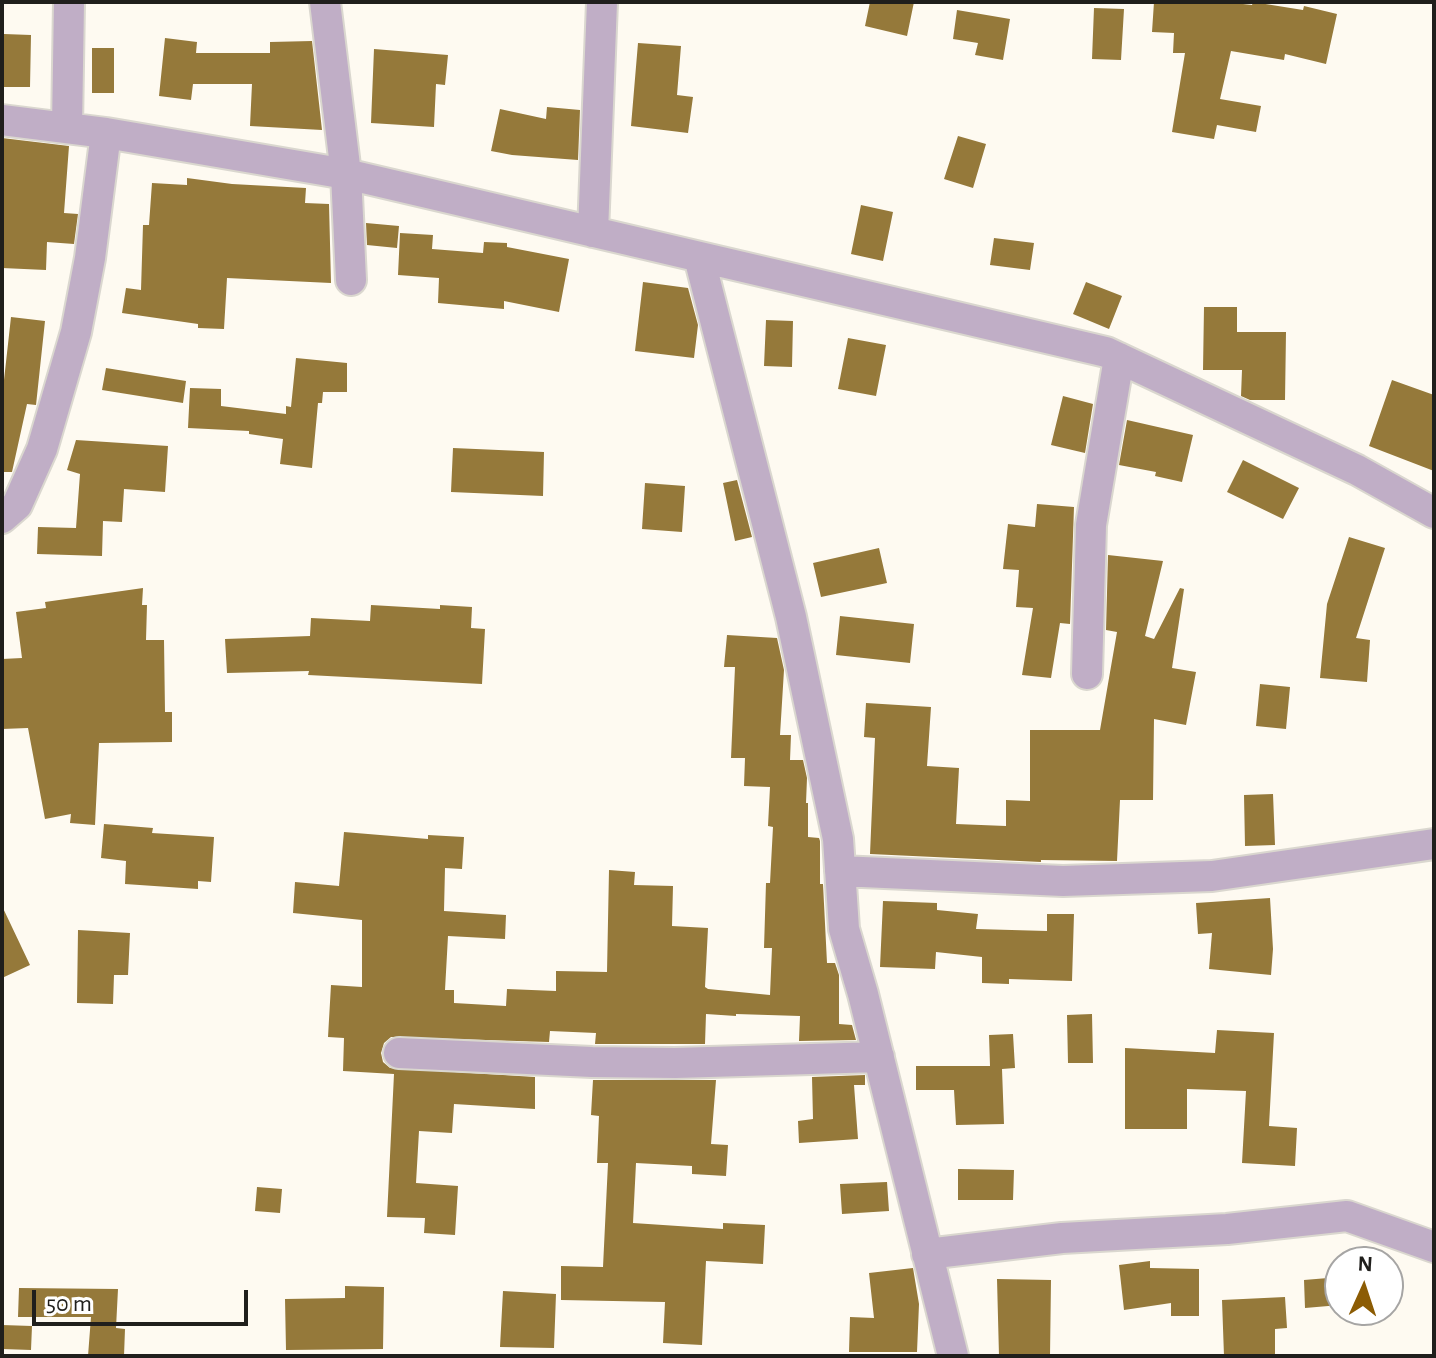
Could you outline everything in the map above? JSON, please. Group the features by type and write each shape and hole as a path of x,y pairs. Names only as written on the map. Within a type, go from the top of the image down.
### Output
{"street":[{"path":"67,128 69,2"},
{"path":"325,2 346,174 351,280"},
{"path":"593,232 602,2"},
{"path":"2,120 106,133 346,174 1106,352 1357,470 1434,513"},
{"path":"2,518 17,505 42,449 76,332 90,258 106,133"},
{"path":"699,257 791,617 838,839 844,929 953,1356"},
{"path":"1087,674 1091,525 1119,358"},
{"path":"840,871 1063,881 1212,876 1434,844"},
{"path":"399,1053 675,1063 879,1057"},
{"path":"927,1254 1062,1238 1227,1229 1347,1216 1434,1247"}],"building":[{"path":"870,2 914,2 907,36 865,26"},
{"path":"1154,2 1252,5 1253,2 1303,10 1304,6 1337,14 1326,64 1285,54 1284,60 1231,51 1220,99 1261,106 1256,132 1217,125 1214,139 1172,132 1185,53 1173,53 1174,33 1152,32"},
{"path":"1094,8 1124,9 1121,60 1092,59"},
{"path":"957,10 1010,19 1003,60 975,55 978,43 953,39"},
{"path":"4,34 31,35 30,87 3,87"},
{"path":"165,38 197,42 196,53 270,53 270,42 312,41 322,130 250,126 252,84 193,84 191,100 159,96"},
{"path":"638,43 681,46 677,95 693,97 688,133 631,126"},
{"path":"92,48 114,48 114,93 92,93"},
{"path":"374,49 448,55 445,85 436,84 434,127 371,123"},
{"path":"547,107 580,110 578,160 491,151 500,109 546,119"},
{"path":"958,136 986,144 973,188 944,179"},
{"path":"2,138 69,146 64,213 78,214 74,244 47,242 46,270 2,268"},
{"path":"187,178 306,188 305,203 329,204 331,283 227,278 224,329 198,328 198,324 122,313 126,288 141,290 143,225 149,225 152,183 187,185"},
{"path":"861,205 893,212 883,261 851,254"},
{"path":"366,223 399,226 397,248 367,245"},
{"path":"400,233 433,235 432,249 483,253 484,242 507,243 507,247 569,259 559,312 504,301 504,309 438,303 439,278 398,275"},
{"path":"994,238 1034,243 1030,270 990,265"},
{"path":"643,282 688,288 698,325 694,358 635,351"},
{"path":"1086,282 1122,296 1109,329 1073,314"},
{"path":"1204,307 1237,307 1237,332 1286,332 1285,400 1250,400 1241,396 1242,370 1203,370"},
{"path":"11,317 45,321 36,405 27,404 12,472 2,472 2,398"},
{"path":"766,320 793,321 792,367 764,366"},
{"path":"848,338 886,345 876,396 838,389"},
{"path":"296,358 347,363 347,392 323,392 322,403 318,403 312,468 280,464 283,439 249,434 249,431 188,428 190,388 221,389 221,406 286,414 286,406 291,407"},
{"path":"106,368 186,381 183,403 102,390"},
{"path":"1392,380 1434,395 1434,471 1369,446"},
{"path":"1063,396 1093,404 1085,453 1051,445"},
{"path":"1127,420 1193,435 1182,482 1155,476 1156,472 1119,465"},
{"path":"76,440 168,446 165,492 124,489 122,522 103,521 102,556 37,554 38,527 76,528 80,474 67,470"},
{"path":"453,448 544,452 543,496 451,492"},
{"path":"1243,460 1299,488 1283,519 1227,492"},
{"path":"737,480 752,537 735,541 723,483"},
{"path":"645,483 685,486 682,532 642,529"},
{"path":"1037,504 1074,507 1070,624 1060,623 1051,678 1022,675 1033,608 1016,607 1019,570 1003,569 1008,524 1035,527"},
{"path":"1349,537 1385,548 1356,638 1370,640 1367,682 1320,678 1327,604"},
{"path":"879,548 887,583 821,597 813,563"},
{"path":"1108,555 1163,561 1145,636 1154,639 1180,588 1184,589 1172,668 1196,672 1186,725 1154,719 1153,800 1120,800 1117,861 1041,862 870,854 875,738 864,737 866,703 931,707 927,766 959,768 956,824 1006,826 1006,800 1030,801 1030,730 1100,730 1117,632 1106,630"},
{"path":"143,588 142,605 147,605 146,640 164,640 165,712 172,712 172,742 99,743 95,825 70,823 71,814 45,819 28,728 2,729 2,659 22,658 16,612 46,608 45,602"},
{"path":"371,605 440,609 440,605 472,607 471,628 485,629 482,684 308,675 309,671 227,673 225,639 310,636 311,618 370,621"},
{"path":"840,616 914,624 910,663 836,655"},
{"path":"727,635 777,638 784,670 780,735 791,735 790,760 803,760 807,778 808,837 819,838 820,841 820,884 823,884 827,963 835,963 839,975 839,1024 852,1025 856,1040 799,1041 800,1016 736,1014 706,1014 705,1044 595,1044 596,1033 550,1031 549,1042 391,1037 384,1043 381,1053 383,1062 390,1068 535,1077 535,1109 454,1104 452,1133 419,1131 416,1183 458,1186 455,1235 424,1233 425,1218 387,1217 394,1074 343,1071 344,1038 328,1037 331,985 362,987 362,920 293,913 295,882 339,886 344,832 428,839 428,835 464,837 462,869 445,868 444,911 506,915 505,939 448,936 445,990 454,990 454,1003 506,1006 507,989 556,991 556,971 607,972 609,870 635,872 634,885 673,886 672,926 708,928 705,987 770,995 772,948 764,948 766,883 770,883 773,827 768,826 770,787 744,786 745,758 731,758 735,667 724,667"},
{"path":"1260,684 1290,687 1286,729 1256,726"},
{"path":"1273,794 1275,845 1245,846 1244,795"},
{"path":"104,824 153,828 152,833 214,837 211,882 198,881 198,889 125,884 126,861 101,858"},
{"path":"1270,898 1271,975 1209,969 1212,933 1198,934 1196,903"},
{"path":"883,901 937,903 937,910 978,914 976,929 1047,931 1047,914 1074,914 1072,981 1009,979 1009,984 982,983 982,957 936,952 935,969 880,967"},
{"path":"2,906 30,965 2,978"},
{"path":"78,930 130,933 128,975 114,975 113,1004 77,1003"},
{"path":"1092,1014 1093,1063 1068,1063 1067,1015"},
{"path":"1217,1030 1274,1033 1269,1126 1297,1128 1295,1166 1242,1163 1246,1091 1187,1089 1187,1129 1125,1129 1125,1048 1215,1053"},
{"path":"1013,1034 1015,1068 1002,1069 1004,1124 956,1125 954,1090 916,1090 916,1066 990,1066 989,1035"},
{"path":"865,1075 865,1085 854,1085 858,1139 799,1143 798,1121 813,1119 812,1077"},
{"path":"593,1080 716,1080 711,1144 728,1145 726,1176 692,1174 692,1166 636,1163 633,1223 723,1229 723,1223 765,1225 763,1264 706,1261 702,1345 663,1343 665,1302 561,1300 561,1266 603,1267 608,1163 597,1163 599,1116 591,1115"},
{"path":"958,1169 1014,1170 1013,1200 958,1200"},
{"path":"887,1182 889,1211 842,1214 840,1184"},
{"path":"257,1187 282,1189 280,1213 255,1211"},
{"path":"1150,1261 1150,1268 1199,1269 1199,1316 1171,1316 1171,1303 1124,1310 1119,1265"},
{"path":"913,1268 919,1304 917,1352 849,1352 850,1317 874,1318 869,1273"},
{"path":"1324,1278 1324,1306 1305,1308 1304,1280"},
{"path":"997,1279 1051,1280 1050,1356 999,1356"},
{"path":"345,1286 384,1287 383,1349 286,1350 285,1299 345,1298"},
{"path":"19,1288 118,1289 116,1328 125,1329 124,1356 88,1356 91,1317 18,1317"},
{"path":"503,1291 556,1294 554,1348 500,1347"},
{"path":"1285,1297 1287,1328 1275,1329 1275,1356 1224,1356 1222,1300"},
{"path":"2,1325 32,1326 31,1350 2,1349"}]}
